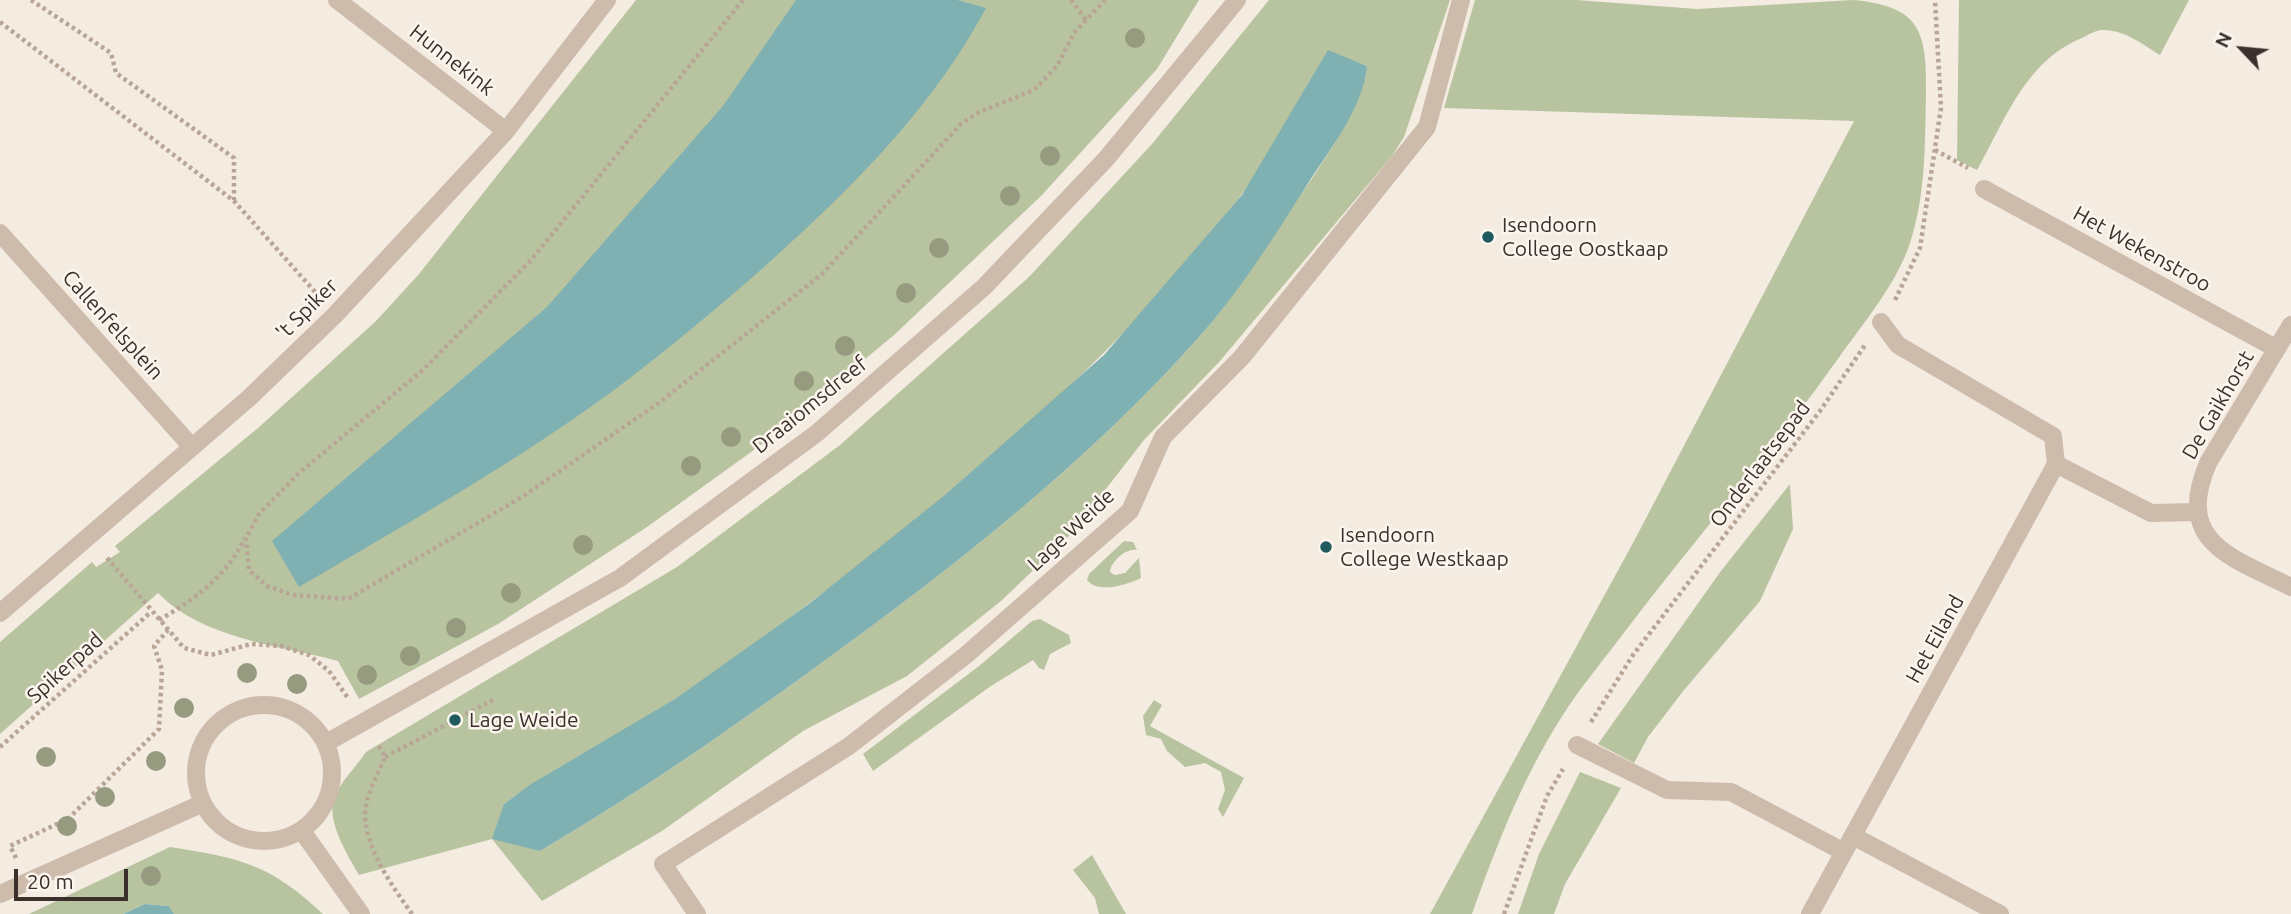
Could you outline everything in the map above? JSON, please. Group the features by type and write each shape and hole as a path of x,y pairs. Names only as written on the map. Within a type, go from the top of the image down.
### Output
{"street":[{"name":"Hunnekink","path":"337,0 506,131"},
{"name":"'t Spiker","path":"0,613 249,398 335,315 506,131 607,0"},
{"name":"Draaiomsdreef","path":"326,743 620,578 817,433 984,287 1106,159 1237,0"},
{"name":"Lage Weide","path":"697,914 663,864 849,746 966,655 1130,511 1163,437 1242,357 1427,127 1461,0"},
{"name":"Het Wekenstroo","path":"1984,189 2277,349"},
{"name":"Callenfelsplein","path":"0,233 192,447"},
{"path":"1881,322 1898,345 2053,436 2056,464 2151,513 2196,512 2206,535 2225,554 2291,587"},
{"name":"De Gaikhorst","path":"2196,512 2198,486 2208,463 2291,324"},
{"name":"Het Eiland","path":"1810,914 2056,464"},
{"path":"260,704 287,707 310,721 326,743 333,767 331,792 319,814 302,831 274,841 245,840 220,827 201,804 195,777 198,750 212,727 233,710 260,704"},
{"path":"1577,745 1667,790 1731,792 1844,852"},
{"path":"0,894 201,804"},
{"path":"302,831 361,914"},
{"path":"1853,836 2000,914"}],"path":[{"path":"31,0 110,53 116,73 234,158 234,201"},
{"path":"159,620 191,601 212,583 234,560 259,514 299,473 423,370 531,260 743,0"},
{"path":"1071,0 1086,20"},
{"path":"246,538 249,570 267,586 293,595 348,599 522,497 660,402 822,274 961,124 977,113 1034,90 1057,66 1074,33 1105,0"},
{"name":"Onderlaatsepad","path":"1504,914 1547,796 1633,655 1795,444 1892,305 1920,248 1941,108 1935,0"},
{"path":"0,22 234,201 335,315"},
{"path":"88,536 184,648 211,655 251,644 281,646 309,655 330,671 366,722 385,757"},
{"name":"Spikerpad","path":"0,747 151,612"},
{"path":"27,882 10,846 68,819 159,729 162,670 154,646 168,630"},
{"path":"412,914 391,883 370,839 365,814 369,795 385,757 493,699"}],"green space":[{"path":"636,0 1199,0 1157,69 1041,196 894,335 765,442 647,527 498,624 359,699 338,661 219,631 176,608 158,593 0,734 0,642 92,562 96,567 120,552 115,546 258,428 376,321 419,274"},
{"path":"1269,0 1450,0 1404,137 1392,156 1220,361 1144,440 1070,535 1001,601 907,676 803,731 662,831 542,901 492,839 359,875 339,838 332,807 340,786 366,752 677,567 840,445 1029,277 1152,144","holes":["1328,51 1367,66 1353,108 1340,134 1244,280 1199,337 1112,427 1018,511 870,627 682,761 540,851 504,804 546,775 657,711 754,644 905,530 979,468 1050,405 1118,338 1182,269 1252,180"]},
{"path":"1475,0 1576,0 1697,9 1853,0 1892,8 1915,25 1921,37 1926,70 1924,163 1913,233 1908,250 1892,282 1814,392 1568,707 1522,789 1472,914 1430,914 1633,543 1854,121 1444,108"},
{"path":"1959,0 2189,0 2160,55 2125,35 2102,30 2062,48 2045,61 2007,113 1977,170 1957,160"},
{"path":"1790,484 1793,529 1760,601 1684,690 1648,737 1634,763 1598,744 1721,571"},
{"path":"1124,541 1133,542 1137,550 1120,556 1110,572 1115,575 1125,573 1139,558 1141,578 1113,587 1098,587 1087,580 1089,574"},
{"path":"1040,619 1069,635 1071,643 1050,654 1044,670 1033,660 991,686 873,771 863,754 979,666 1032,621"},
{"path":"1154,700 1162,705 1150,726 1244,778 1223,817 1218,809 1225,790 1221,772 1205,763 1185,767 1167,751 1161,739 1146,735 1143,716"},
{"path":"1580,772 1621,788 1565,884 1554,914 1518,914 1539,854"},
{"path":"170,847 216,855 253,866 287,884 323,914 174,914 169,906 145,904 123,914 29,914"},
{"path":"1092,855 1126,914 1099,914 1095,898 1073,870"}],"water":[{"path":"796,0 957,0 986,8 945,74 871,164 816,219 710,314 630,378 550,435 299,587 272,541 547,307 723,106"},
{"path":"1328,50 1367,66 1359,98 1344,128 1229,301 1199,337 1112,427 1018,511 921,589 786,689 647,784 540,851 492,839 504,804 531,784 675,699 810,603 945,495 1104,355 1242,195"},
{"path":"145,904 169,906 174,914 123,914"}],"place":[{"name":"Isendoorn College Oostkaap","path":"1488,237"},
{"name":"Isendoorn College Westkaap","path":"1326,547"},
{"name":"Lage Weide","path":"455,720"}]}
